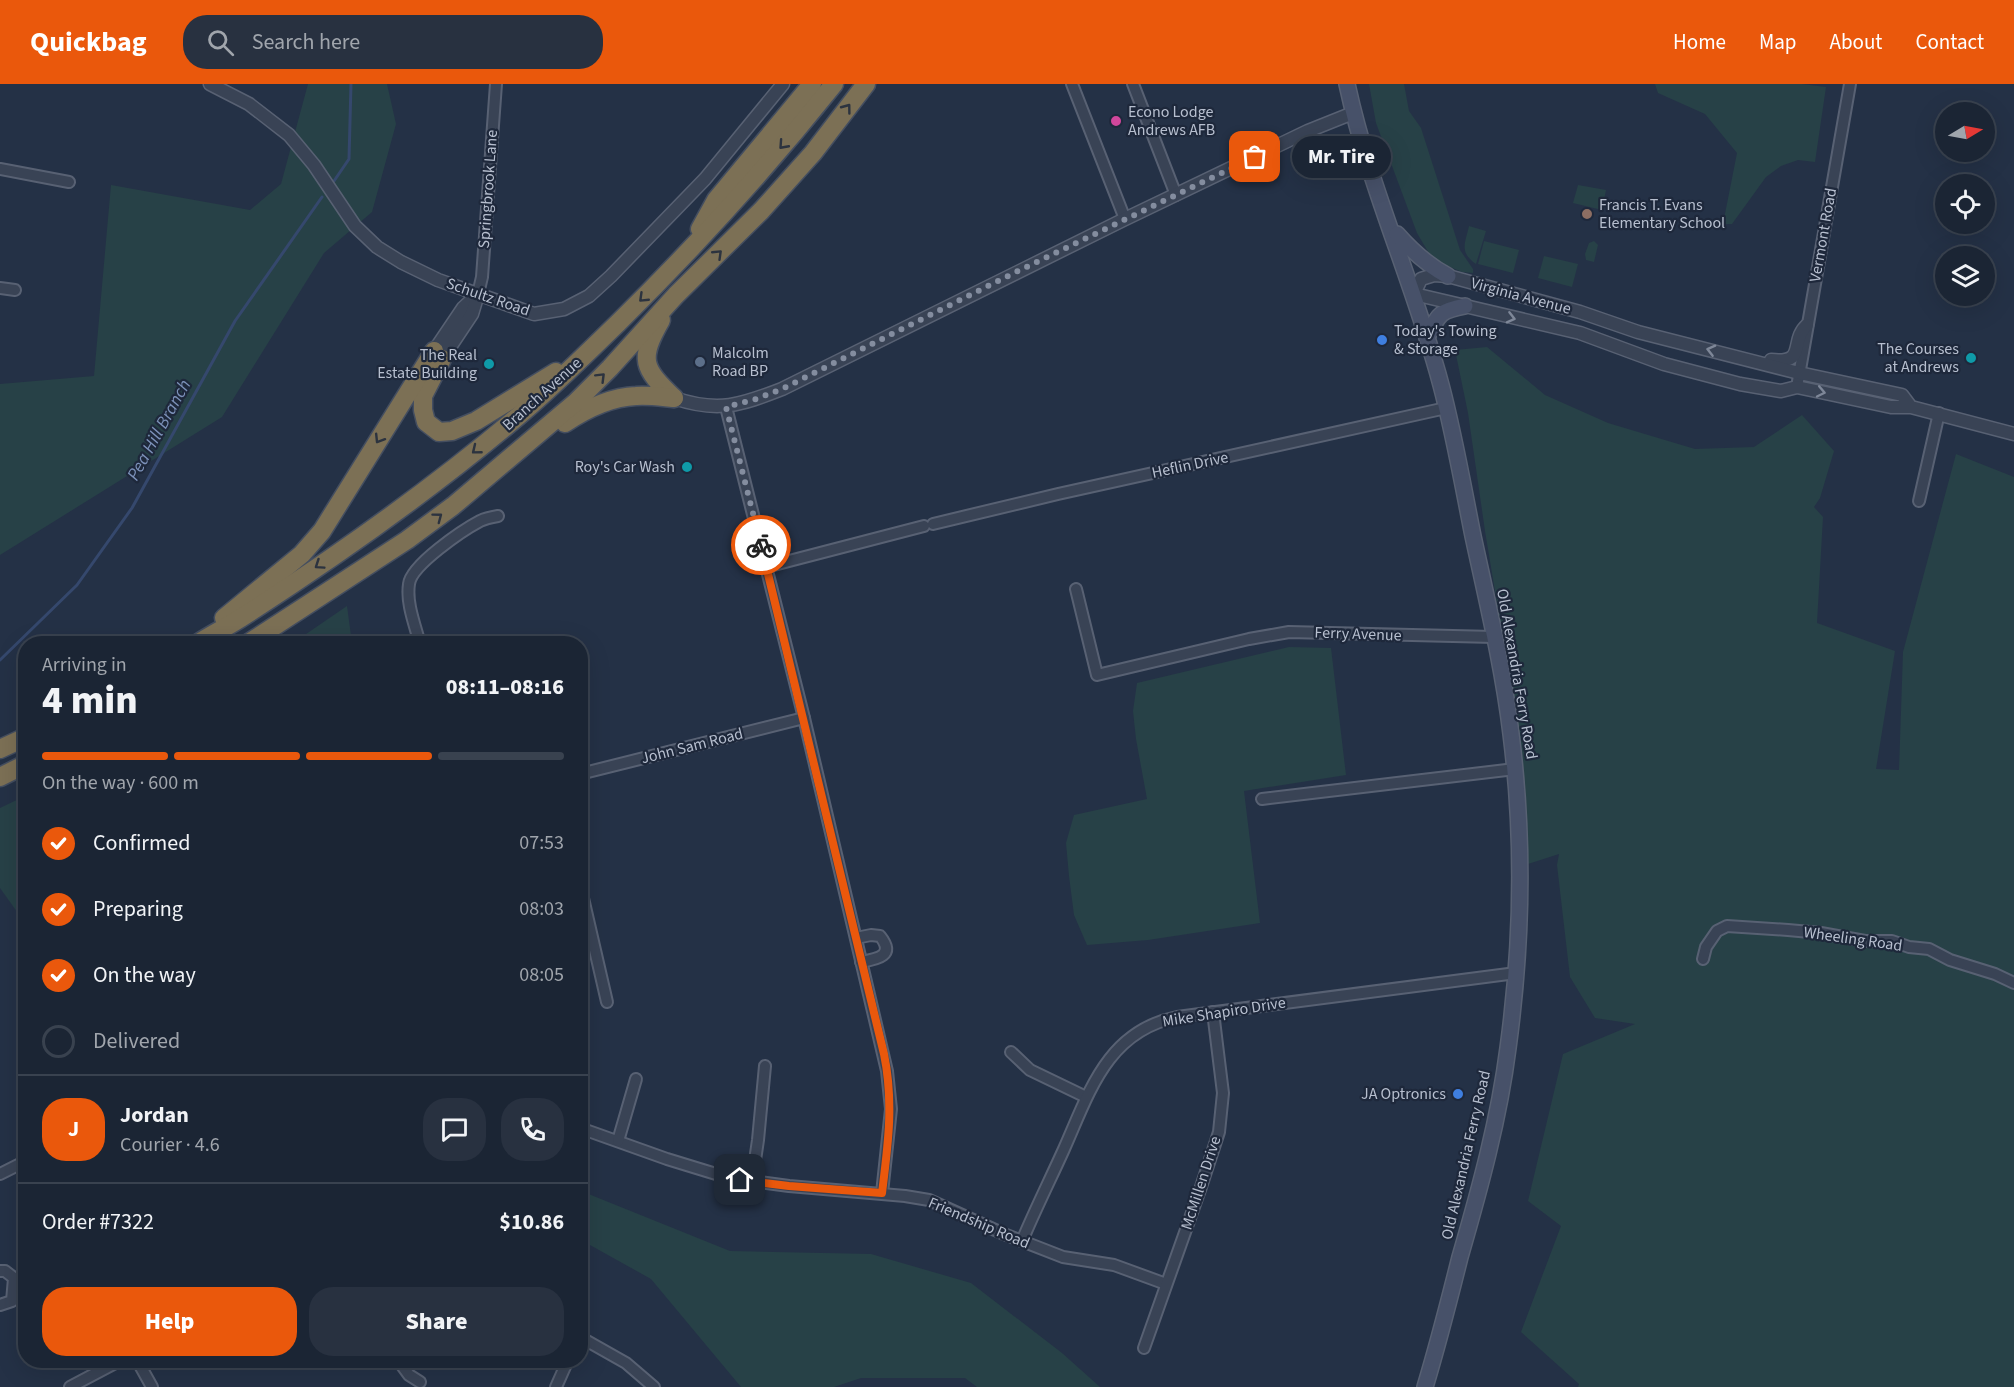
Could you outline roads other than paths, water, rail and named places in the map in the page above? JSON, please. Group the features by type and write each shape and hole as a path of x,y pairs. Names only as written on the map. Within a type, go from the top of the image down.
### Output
{"highway":[{"path":"684,257 716,200 812,84"},
{"name":"Branch Avenue","path":"211,636 242,618 358,538 433,483 522,412 584,356 684,257 796,131 834,84"},
{"name":"Branch Avenue","path":"259,636 407,540 453,506 576,402 676,295 761,211 813,153 866,84"},
{"path":"674,398 648,369 647,351 654,333 676,295"},
{"path":"438,355 423,396 423,410 426,422 439,432 452,431 476,421 584,356"},
{"path":"202,636 302,554 322,531 438,355"},
{"path":"494,471 579,414 610,400 636,396 674,398"},
{"path":"0,749 18,741"},
{"path":"0,777 18,768"}],"main road":[{"name":"Old Alexandria Ferry Road","path":"1347,84 1353,112 1414,294 1446,408 1509,715 1515,770 1519,868 1516,973 1508,1049 1491,1142 1425,1387"},
{"path":"1390,226 1427,264 1448,276"},
{"path":"1427,337 1443,312 1465,306"}],"street":[{"name":"Schultz Road","path":"210,84 249,104 289,135 314,165 342,210 377,247 438,280 534,314 564,309 590,296 656,231 705,178 783,84"},
{"name":"Springbrook Lane","path":"478,294 482,277 496,84"},
{"path":"1072,84 1125,219"},
{"path":"1133,84 1176,195"},
{"name":"Vermont Road","path":"1797,387 1849,84"},
{"path":"674,398 700,405 726,407 782,389 1125,219 1308,131 1353,112"},
{"path":"0,169 69,182"},
{"name":"Virginia Avenue","path":"1911,407 1902,395 1799,374 1638,332 1580,312 1448,276 1434,275 1421,279 1414,294 1580,333 1664,364 1740,384 1781,391 1797,387 1891,407 1911,407 2014,434"},
{"path":"0,288 15,290"},
{"path":"438,355 463,308 478,294"},
{"path":"1757,362 1767,359 1784,361 1789,359 1797,351 1801,330 1807,325"},
{"path":"726,407 804,718 889,1082 890,1124 882,1193"},
{"name":"Heflin Drive","path":"766,567 1058,494 1446,408"},
{"path":"1919,501 1939,413"},
{"path":"418,636 409,592 410,580 414,572 428,558 475,524 483,519 498,516"},
{"name":"Ferry Avenue","path":"1076,590 1097,675 1272,634 1302,632 1494,637"},
{"name":"John Sam Road","path":"588,772 804,718"},
{"path":"1262,799 1515,770"},
{"path":"588,920 607,1002"},
{"name":"Wheeling Road","path":"1703,959 1706,947 1717,931 1727,926 1788,930 1865,941 1892,942 1929,949 1950,960 1995,974 2014,983"},
{"path":"856,938 880,936 886,947 886,953 882,958 861,963"},
{"name":"Mike Shapiro Drive","path":"1022,1241 1086,1097 1107,1061 1122,1045 1145,1027 1169,1019 1213,1012 1516,973"},
{"name":"McMillen Drive","path":"1144,1348 1215,1147 1221,1119 1222,1082 1213,1012"},
{"path":"1011,1052 1030,1070 1086,1097"},
{"path":"752,1181 765,1066"},
{"path":"618,1141 636,1079"},
{"name":"Friendship Road","path":"588,1131 718,1176 789,1186 882,1193 928,1200 1063,1257 1114,1265 1166,1284"},
{"path":"0,1174 18,1165"},
{"path":"0,1271 5,1270 18,1277"},
{"path":"0,1305 12,1301 18,1284"},
{"path":"588,1340 626,1363 654,1387"},
{"path":"70,1387 105,1368"},
{"path":"141,1368 152,1387"},
{"path":"404,1368 409,1375 420,1382"},
{"path":"556,1387 564,1368"}],"waterway":[{"name":"Pea Hill Branch","path":"334,181 349,159 351,84"},
{"name":"Pea Hill Branch","path":"25,636 77,585 132,508 235,321 322,197"},
{"name":"Pea Hill Branch","path":"0,660 18,642"}],"place":[{"name":"Econo Lodge Andrews AFB","path":"1116,121"},
{"name":"Mr. Tire","path":"1255,157"},
{"name":"Francis T. Evans Elementary School","path":"1587,214"},
{"name":"Today's Towing & Storage","path":"1382,340"},
{"name":"The Courses at Andrews","path":"1971,358"},
{"name":"Malcolm Road BP","path":"700,362"},
{"name":"The Real Estate Building","path":"489,364"},
{"name":"Roy's Car Wash","path":"687,467"},
{"name":"JA Optronics","path":"1458,1094"}]}
